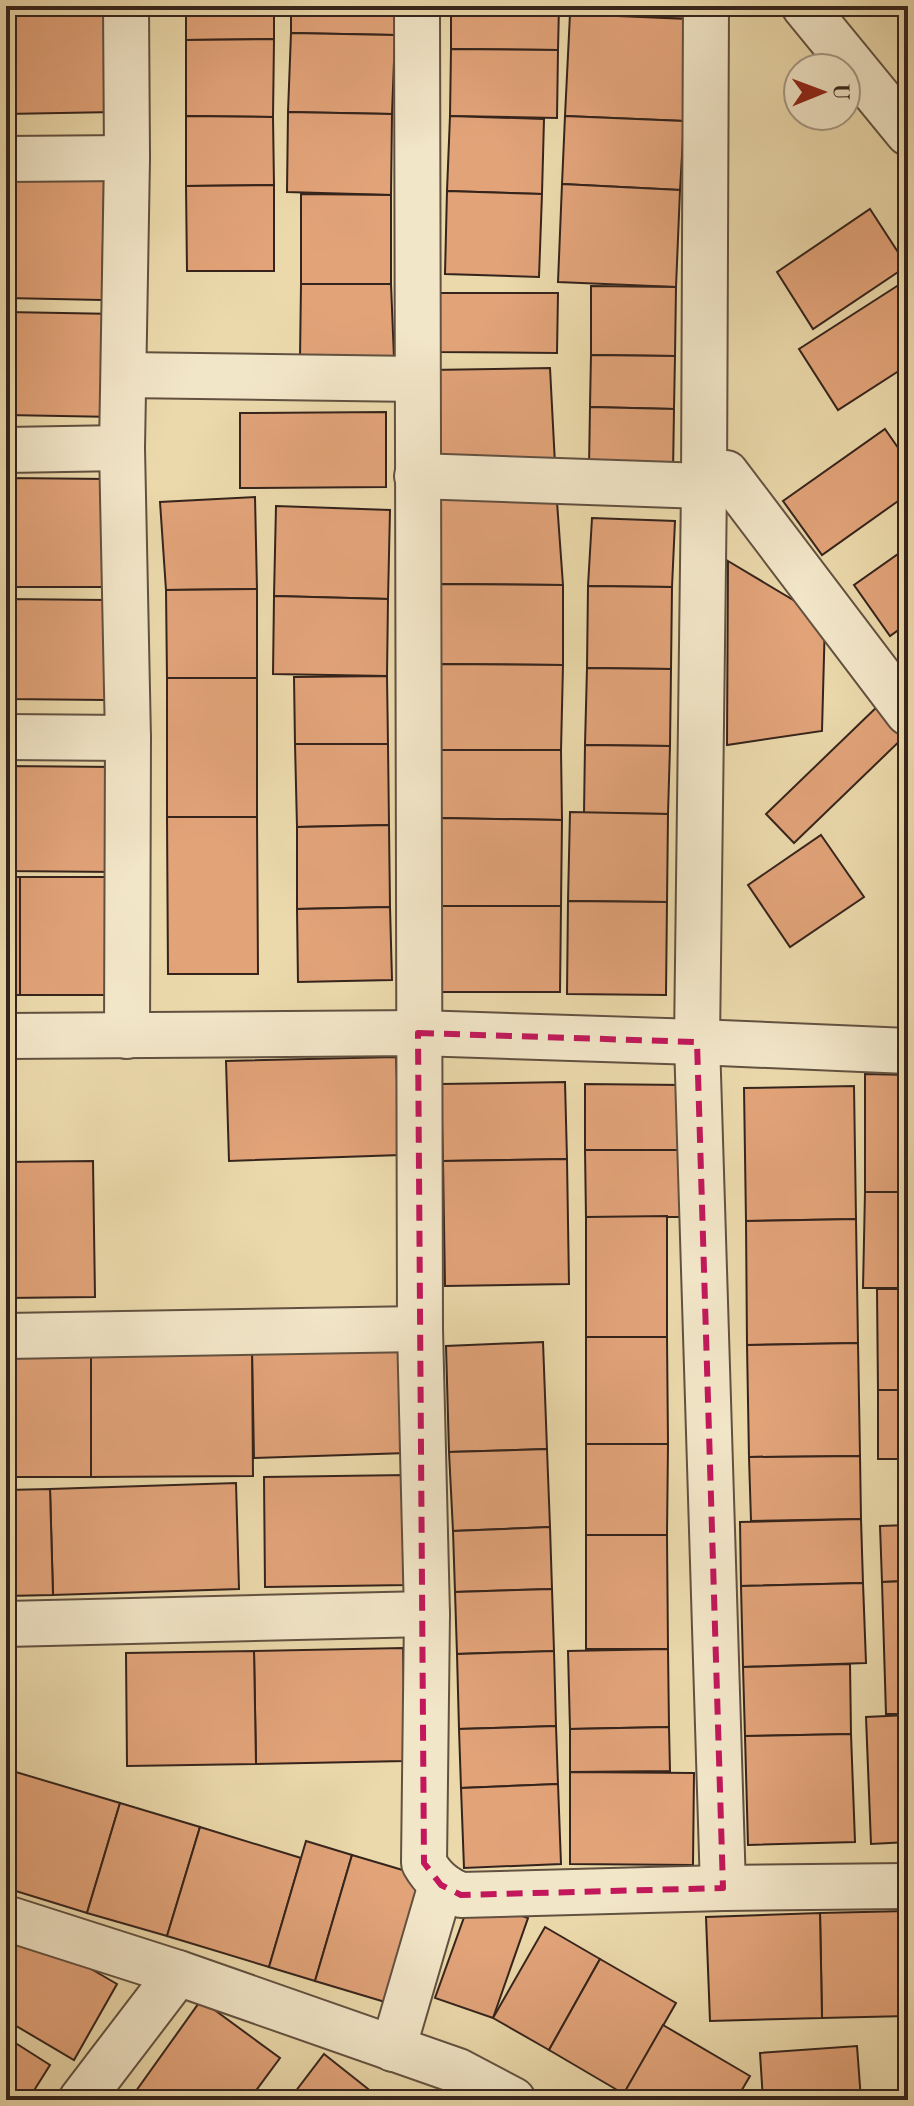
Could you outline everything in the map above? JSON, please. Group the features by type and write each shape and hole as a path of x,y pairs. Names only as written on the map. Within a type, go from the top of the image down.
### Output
{"street":[{"path":"126,6 122,448 128,738 127,1036"},
{"path":"417,6 418,1033 420,1329 427,1614 424,1863 441,1885 461,1895 908,1886"},
{"path":"706,6 715,480 697,1042 723,1888"},
{"path":"804,6 908,133"},
{"path":"6,159 127,158"},
{"path":"124,375 417,379"},
{"path":"6,450 122,448"},
{"path":"417,476 715,480 908,713"},
{"path":"6,737 128,738"},
{"path":"6,1036 418,1033 908,1051"},
{"path":"6,1336 420,1329"},
{"path":"6,1624 427,1614"},
{"path":"393,2049 441,1885"},
{"path":"6,1918 178,1973 393,2049 446,2085 513,2100"},
{"path":"81,2100 178,1973"}],"highlighted area":[{"path":"418,1033 697,1042 723,1888 461,1895 441,1885 424,1863"}],"building":[{"path":"186,6 274,6 274,39 186,40"},
{"path":"291,6 395,6 395,35 291,33"},
{"path":"451,6 559,6 558,50 451,49"},
{"path":"570,6 689,6 688,19 570,14"},
{"path":"113,7 115,112 6,114 6,9"},
{"path":"570,14 688,19 684,121 565,116"},
{"path":"291,33 395,35 392,114 288,112"},
{"path":"274,39 273,117 186,116 186,40"},
{"path":"451,49 558,50 557,118 450,116"},
{"path":"288,112 392,114 391,195 287,192"},
{"path":"186,116 273,117 274,185 186,186"},
{"path":"450,116 544,119 542,194 447,191"},
{"path":"565,116 684,121 680,190 562,184"},
{"path":"6,179 104,181 102,300 6,298"},
{"path":"562,184 680,190 676,287 558,282"},
{"path":"274,185 274,271 187,271 186,186"},
{"path":"447,191 542,194 539,277 445,274"},
{"path":"301,194 391,195 391,284 301,284"},
{"path":"870,209 907,266 813,329 777,272"},
{"path":"908,279 908,365 838,410 799,349"},
{"path":"301,284 391,284 394,358 300,359"},
{"path":"591,286 676,287 675,356 591,355"},
{"path":"435,293 558,293 557,353 435,352"},
{"path":"6,312 118,314 116,417 6,415"},
{"path":"591,355 675,356 674,409 590,407"},
{"path":"550,368 555,464 432,463 429,370"},
{"path":"590,407 674,409 673,473 589,467"},
{"path":"386,412 386,487 240,488 240,413"},
{"path":"885,429 908,462 908,494 822,555 783,501"},
{"path":"6,478 107,479 106,587 6,587"},
{"path":"440,488 556,488 563,585 440,584"},
{"path":"255,497 257,589 166,590 160,502"},
{"path":"276,506 390,510 388,599 274,596"},
{"path":"592,518 675,521 672,587 588,586"},
{"path":"908,547 908,623 890,636 854,585"},
{"path":"728,561 825,619 822,731 727,745"},
{"path":"440,584 563,585 563,665 440,664"},
{"path":"588,586 672,587 671,669 587,668"},
{"path":"257,589 257,678 167,678 166,590"},
{"path":"274,596 388,599 387,676 273,674"},
{"path":"6,599 107,600 106,700 6,699"},
{"path":"440,664 563,665 561,750 440,750"},
{"path":"587,668 671,669 670,746 585,745"},
{"path":"387,676 388,744 295,744 294,677"},
{"path":"167,678 257,678 257,817 167,817"},
{"path":"883,701 908,733 794,843 766,814"},
{"path":"295,744 388,744 389,825 297,827"},
{"path":"585,745 670,746 668,814 584,813"},
{"path":"440,750 561,750 562,820 439,818"},
{"path":"6,766 116,767 116,872 6,871"},
{"path":"570,812 668,814 667,902 568,901"},
{"path":"167,817 257,817 258,974 168,974"},
{"path":"439,818 562,820 561,906 438,906"},
{"path":"389,825 390,907 297,909 297,827"},
{"path":"821,835 864,897 790,947 748,885"},
{"path":"6,877 20,877 20,995 6,995"},
{"path":"20,877 112,877 112,995 20,995"},
{"path":"568,901 667,902 666,995 567,994"},
{"path":"438,906 561,906 560,992 438,992"},
{"path":"390,907 392,980 298,982 297,909"},
{"path":"396,1057 400,1155 229,1161 226,1061"},
{"path":"865,1074 908,1075 908,1192 865,1192"},
{"path":"565,1082 567,1159 443,1161 441,1084"},
{"path":"585,1084 684,1085 685,1150 585,1150"},
{"path":"854,1086 856,1219 746,1221 744,1088"},
{"path":"585,1150 685,1150 685,1217 586,1217"},
{"path":"567,1159 569,1284 445,1286 443,1161"},
{"path":"93,1161 95,1297 6,1298 6,1162"},
{"path":"865,1192 908,1192 908,1288 863,1288"},
{"path":"667,1216 667,1337 586,1337 586,1217"},
{"path":"856,1219 858,1343 747,1345 746,1221"},
{"path":"877,1289 908,1289 908,1390 878,1390"},
{"path":"586,1337 667,1337 668,1444 586,1444"},
{"path":"543,1342 547,1449 449,1452 446,1346"},
{"path":"858,1343 860,1456 749,1457 747,1345"},
{"path":"403,1346 407,1453 254,1458 252,1350"},
{"path":"252,1350 253,1476 91,1477 91,1351"},
{"path":"91,1351 91,1477 6,1477 6,1352"},
{"path":"878,1390 908,1390 908,1459 878,1459"},
{"path":"586,1444 668,1444 667,1535 586,1535"},
{"path":"547,1449 550,1527 453,1531 449,1452"},
{"path":"860,1456 861,1519 751,1521 749,1457"},
{"path":"407,1475 409,1585 265,1587 264,1477"},
{"path":"236,1483 239,1589 53,1595 50,1489"},
{"path":"50,1489 53,1595 6,1596 6,1490"},
{"path":"861,1519 863,1583 741,1586 740,1522"},
{"path":"908,1525 908,1581 882,1582 880,1526"},
{"path":"550,1527 552,1589 455,1592 453,1531"},
{"path":"586,1535 667,1535 668,1649 586,1649"},
{"path":"908,1581 908,1714 886,1714 882,1582"},
{"path":"863,1583 866,1663 743,1667 741,1586"},
{"path":"552,1589 554,1651 457,1654 455,1592"},
{"path":"403,1648 405,1761 256,1764 254,1651"},
{"path":"668,1649 669,1727 570,1729 568,1651"},
{"path":"254,1651 256,1764 127,1766 126,1653"},
{"path":"554,1651 556,1726 459,1729 457,1654"},
{"path":"850,1664 851,1734 745,1736 743,1667"},
{"path":"908,1715 908,1842 871,1844 866,1717"},
{"path":"556,1726 558,1784 461,1788 459,1729"},
{"path":"669,1727 670,1771 570,1772 570,1729"},
{"path":"851,1734 855,1842 748,1845 745,1736"},
{"path":"9,1770 120,1803 87,1913 6,1888 6,1779"},
{"path":"570,1772 694,1773 693,1865 570,1864"},
{"path":"558,1784 561,1864 464,1868 461,1788"},
{"path":"120,1803 200,1827 167,1936 87,1913"},
{"path":"200,1827 301,1858 269,1967 167,1936"},
{"path":"306,1841 352,1855 315,1981 269,1967"},
{"path":"352,1855 433,1879 395,2005 315,1981"},
{"path":"471,1898 528,1918 493,2018 435,1998"},
{"path":"906,1911 908,2016 822,2018 820,1913"},
{"path":"820,1913 822,2018 710,2021 706,1917"},
{"path":"545,1927 600,1959 549,2050 493,2018"},
{"path":"22,1929 117,1984 74,2060 6,2020 6,1957"},
{"path":"600,1959 676,2003 624,2094 549,2050"},
{"path":"201,2000 280,2058 249,2100 149,2100 136,2091"},
{"path":"663,2025 750,2076 736,2100 620,2100"},
{"path":"6,2037 50,2065 28,2100 6,2100"},
{"path":"857,2046 861,2100 763,2100 760,2053"},
{"path":"324,2054 382,2100 289,2100"}]}
